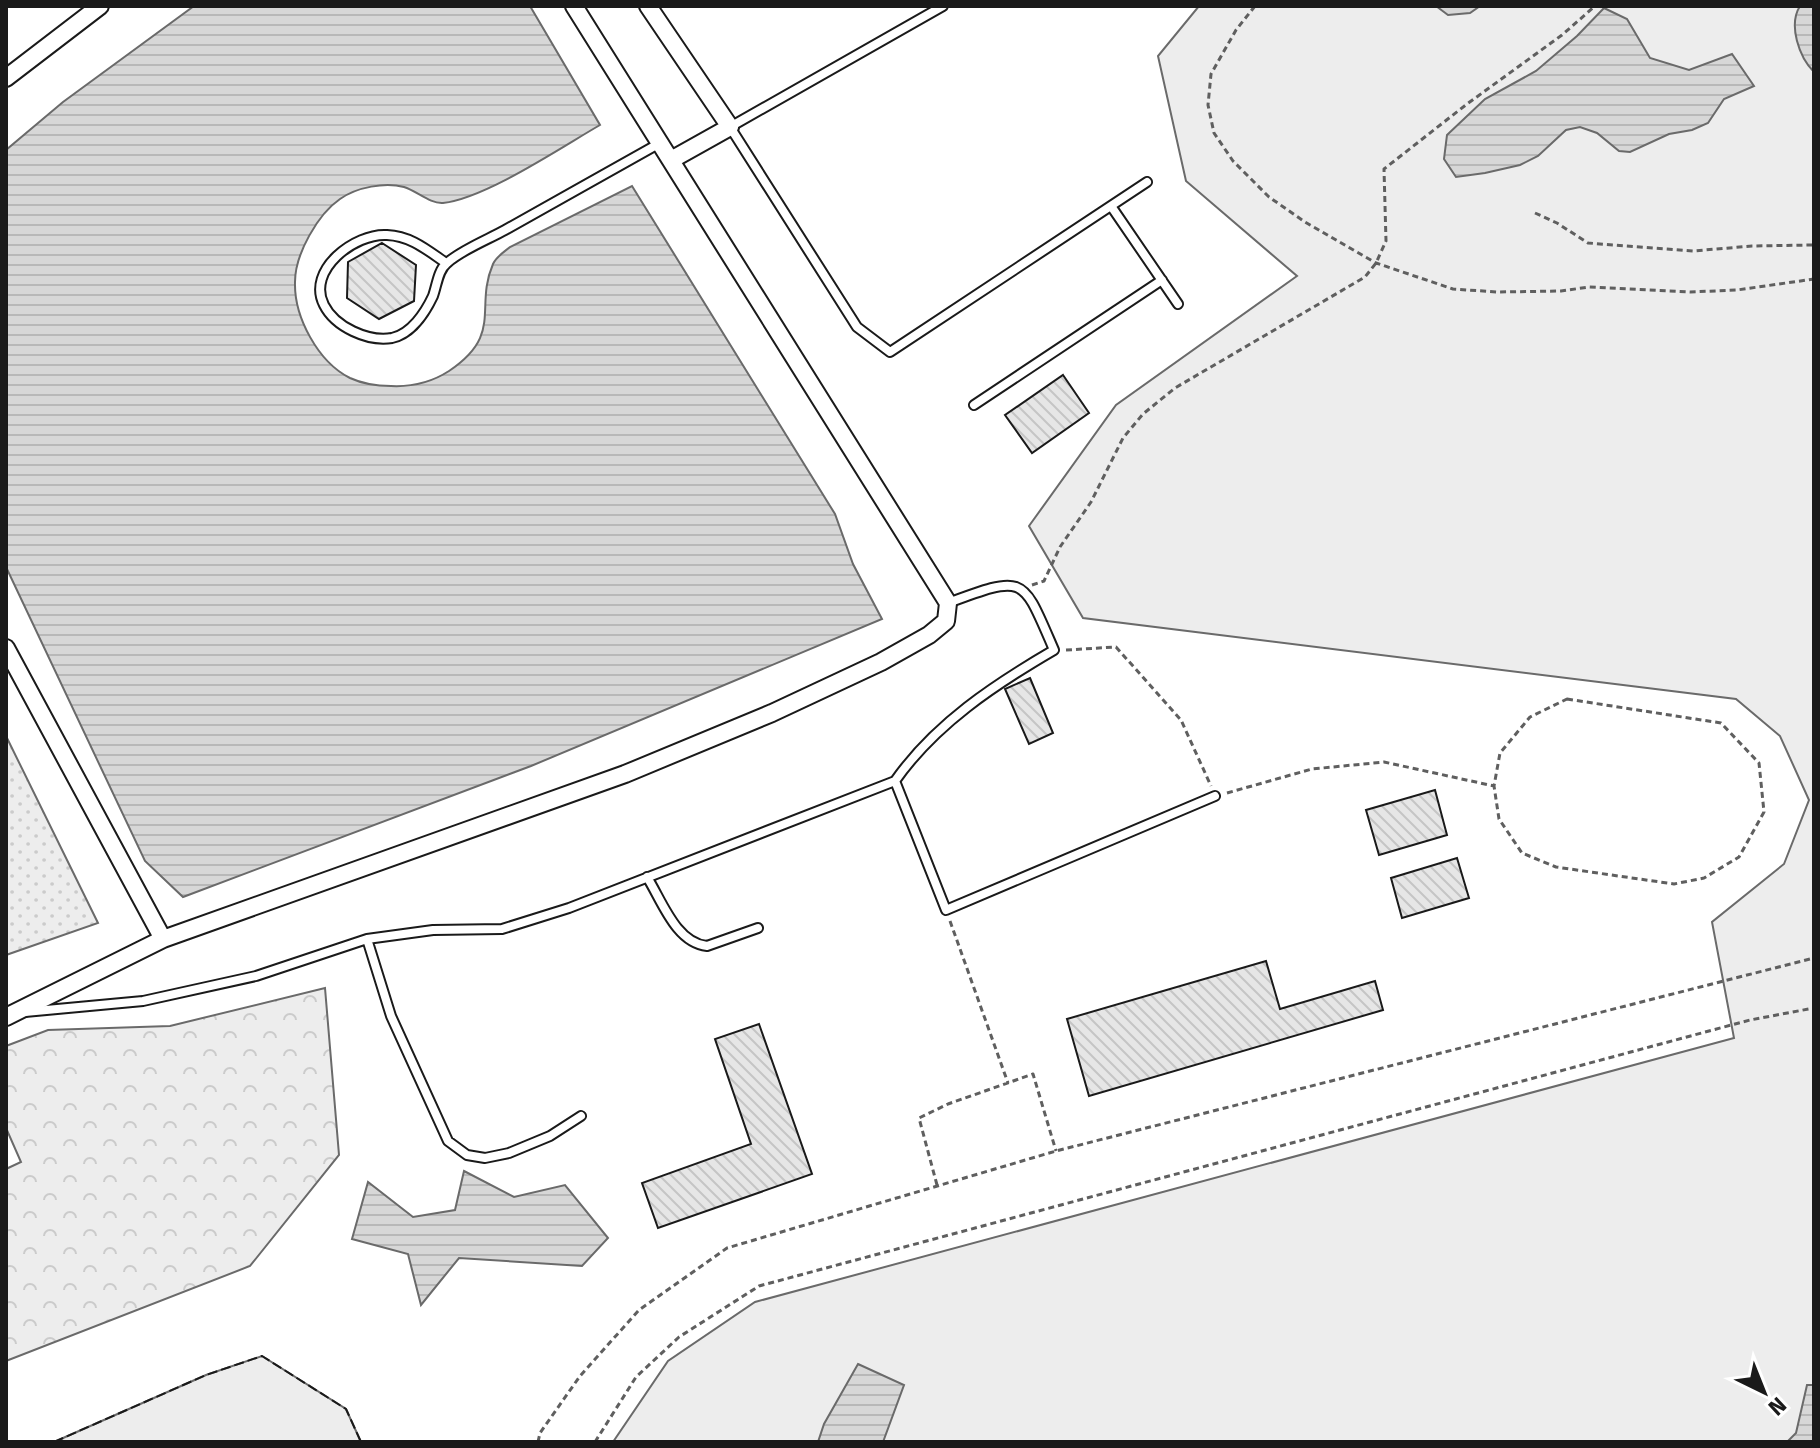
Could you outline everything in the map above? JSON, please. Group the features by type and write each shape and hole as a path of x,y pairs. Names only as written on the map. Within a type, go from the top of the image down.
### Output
{"street":[{"path":"6,78 100,6"},
{"path":"11,1015 163,939 625,774 772,713 881,662 929,635 946,621 948,603 574,6"},
{"path":"648,6 730,127 671,160"},
{"path":"6,648 163,939"}],"lane":[{"path":"943,6 730,127 857,327 890,352 1147,182"},
{"path":"446,263 404,237 383,234 366,239 333,259 325,272 321,288 322,303 332,316 350,330 364,336 393,338 419,320 446,263 660,143"},
{"path":"1111,206 1178,304"},
{"path":"974,405 1162,280"},
{"path":"11,1015 157,998 256,976 367,939 433,930 502,929 569,908 895,781 909,761 967,707 1009,676 1054,650 1032,599 1024,589 1012,585 991,587 948,603"},
{"path":"895,781 946,910 1215,796"},
{"path":"647,877 681,934 699,945 707,946 758,928"},
{"path":"367,939 391,1016 448,1141 467,1155 485,1158 550,1136 581,1116"}],"path":[{"path":"1255,6 1236,30 1211,74 1208,105 1214,133 1233,161 1269,197 1376,263 1453,289 1497,292 1561,291 1589,287 1690,292 1737,290 1814,279"},
{"path":"1024,589 1044,581 1060,547 1091,502 1123,438 1143,414 1175,388 1355,285 1376,263 1386,241 1384,169 1562,35 1595,6"},
{"path":"1535,213 1588,243 1693,251 1814,245"},
{"path":"1054,650 1116,647 1181,720 1215,796 1312,769 1384,762 1494,786"},
{"path":"1567,699 1721,723 1759,763 1764,812 1739,857 1704,878 1674,884 1556,867 1522,853 1499,819 1494,786 1500,753 1530,717 1567,699"},
{"path":"946,910 1008,1083"},
{"path":"538,1442 540,1433 580,1376 639,1310 727,1248 1056,1151 1814,958"},
{"path":"595,1442 636,1377 679,1337 759,1286 1750,1020 1814,1008"},
{"path":"937,1185 919,1118 948,1104 1033,1074 1056,1151"}],"shaded area":[{"path":"194,6 530,6 600,125 523,171 460,199 438,203 404,187 380,185 340,199 316,224 303,247 296,271 296,296 310,337 338,371 360,382 399,386 436,378 466,358 476,345 482,332 488,280 498,257 510,247 632,186 835,514 853,564 882,619 531,766 183,897 145,861 6,567 6,150 63,102"},
{"path":"1199,6 1814,6 1814,1442 613,1442 668,1361 755,1302 1734,1038 1712,922 1784,864 1809,800 1780,736 1736,699 1083,618 1029,526 1116,405 1297,276 1186,181 1158,56"},
{"path":"1436,6 1480,6 1470,13 1448,15"},
{"path":"1800,6 1814,6 1814,72 1804,58 1795,31"},
{"path":"1604,8 1627,19 1650,58 1689,70 1732,54 1754,86 1724,99 1708,123 1669,134 1630,152 1619,151 1597,133 1580,127 1566,130 1538,156 1520,165 1456,177 1444,159 1447,135 1485,99 1536,71"},
{"path":"464,1171 514,1197 565,1185 608,1238 582,1266 459,1258 421,1305 408,1254 352,1239 368,1182 413,1217 455,1210"},
{"path":"262,1356 346,1409 361,1442 54,1442 206,1375"},
{"path":"858,1364 904,1385 883,1442 818,1442 824,1424"},
{"path":"1807,1385 1814,1385 1814,1442 1787,1442 1796,1433"}],"green space":[{"path":"6,736 98,923 6,955"},
{"path":"325,988 339,1155 250,1266 6,1361 6,1169 21,1162 6,1128 6,1046 48,1030 170,1026"}],"building":[{"path":"382,243 416,265 414,301 379,319 347,298 348,262"},
{"path":"1063,375 1089,413 1032,453 1005,415"},
{"path":"1030,678 1053,733 1029,744 1005,689"},
{"path":"1435,790 1447,835 1379,855 1366,810"},
{"path":"1457,858 1469,898 1402,918 1391,878"},
{"path":"1266,961 1280,1009 1375,981 1383,1010 1089,1096 1067,1019"},
{"path":"759,1024 812,1174 658,1228 642,1183 751,1144 715,1039"}],"fence":[{"path":"54,1442 206,1375 262,1356 346,1409 361,1442"}]}
